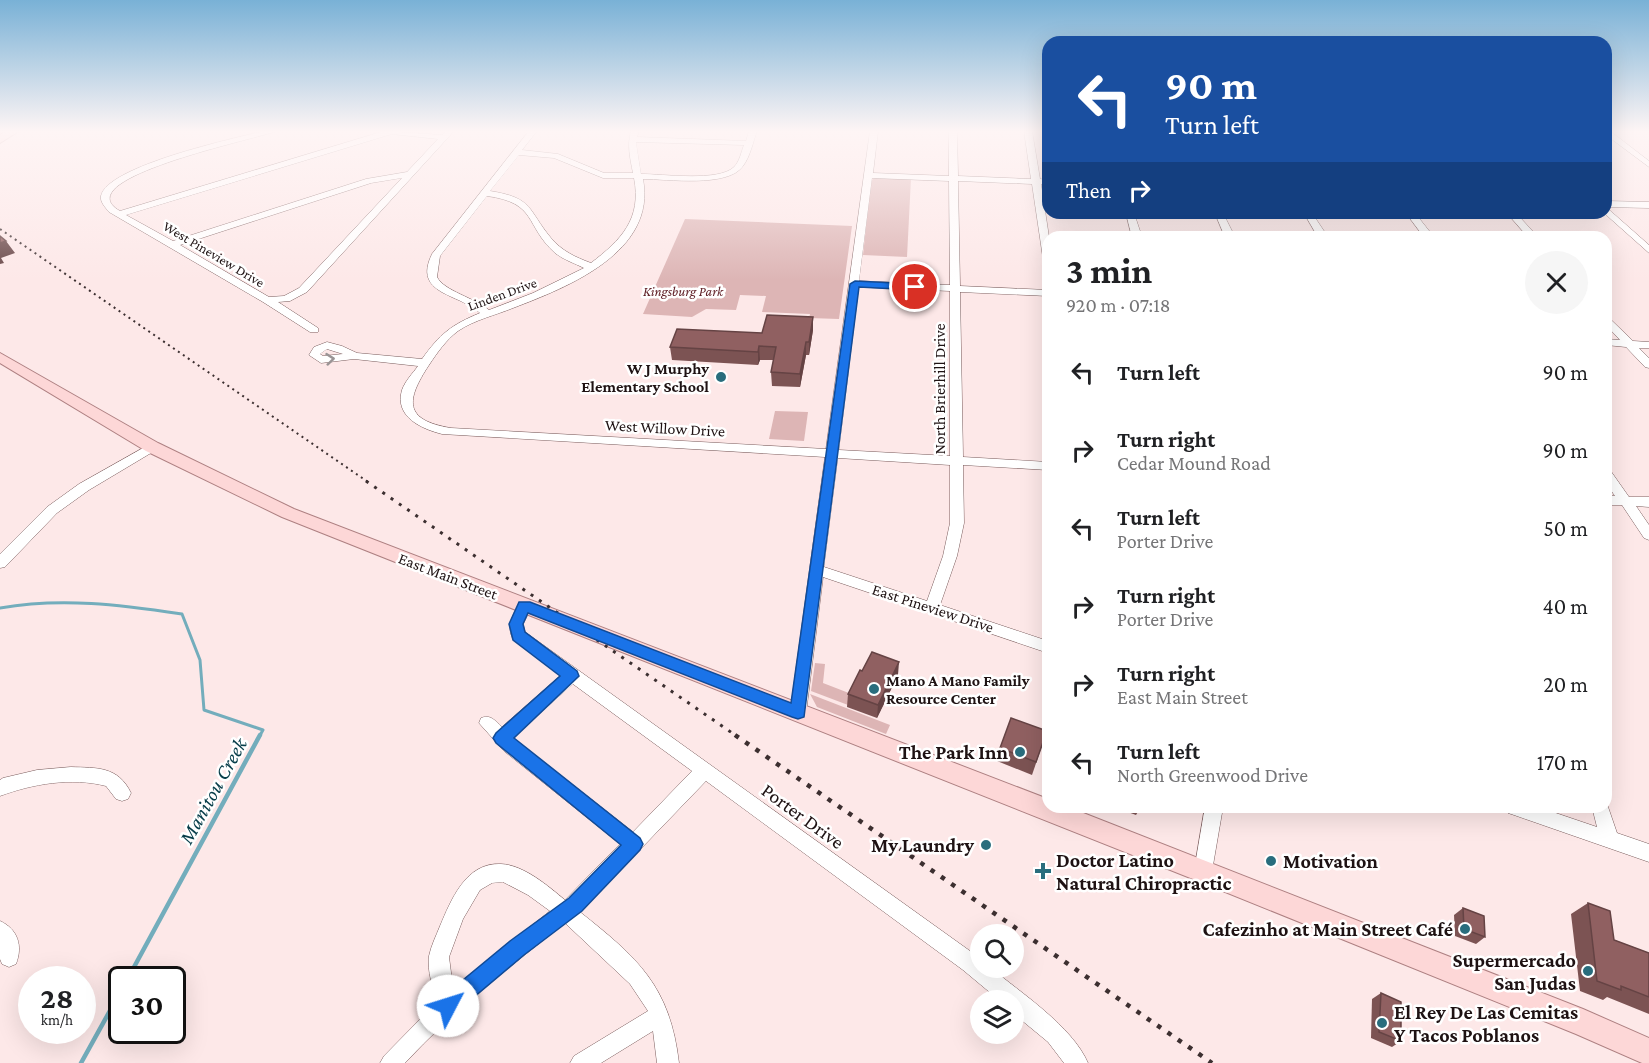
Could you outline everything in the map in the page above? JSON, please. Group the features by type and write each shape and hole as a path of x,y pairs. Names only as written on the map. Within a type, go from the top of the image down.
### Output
{"main road":[{"name":"East Main Street","path":"0,357 152,447 189,467 288,513 1042,808"},
{"name":"East Main Street","path":"1055,813 1562,1014 1649,1052"}],"street":[{"path":"120,181 107,190 105,198 106,204 119,214 228,181"},
{"path":"171,245 371,181"},
{"path":"267,300 286,298 303,290 404,181"},
{"path":"487,314 471,301 445,292 436,285 431,267 435,256 495,181"},
{"name":"Linden Drive","path":"496,435 433,429 418,422 410,412 406,400 409,388 447,333 460,325 545,293 591,267 625,237 634,222 641,200 638,181"},
{"path":"798,712 867,181"},
{"name":"North Brierhill Drive","path":"932,608 950,556 957,524 954,181"},
{"path":"1025,181 1042,182"},
{"path":"1036,181 1044,231"},
{"path":"485,193 503,194 520,200 558,250 591,267"},
{"path":"1612,204 1649,205"},
{"name":"West Pineview Drive","path":"119,214 314,330"},
{"path":"1612,216 1649,250"},
{"path":"1415,219 1424,231"},
{"path":"1516,219 1528,231"},
{"path":"855,284 1042,293"},
{"path":"1612,324 1649,364"},
{"path":"1612,342 1649,345"},
{"path":"354,356 425,363"},
{"name":"West Willow Drive","path":"496,435 1042,466"},
{"path":"0,562 52,510 152,447"},
{"path":"1612,481 1649,535"},
{"path":"1612,500 1649,502"},
{"name":"East Pineview Drive","path":"817,570 1042,645"},
{"name":"Porter Drive","path":"525,606 516,624 518,635 970,963 1055,1035 1077,1063"},
{"path":"506,742 572,676"},
{"path":"487,723 506,742 634,844"},
{"path":"391,1063 431,1020 565,912 704,771"},
{"path":"0,788 28,778 92,776 109,779 118,785 122,793"},
{"path":"1203,871 1213,813"},
{"path":"1532,813 1649,853"},
{"path":"1602,813 1609,839"},
{"path":"448,1006 439,970 439,955 458,907 472,886 487,875 502,873 517,877 590,931 648,989 659,1016 668,1063"},
{"path":"0,931 10,942 9,957"},
{"path":"581,1063 659,1016"}],"green space":[{"path":"871,181 911,181 907,257 863,255"},
{"name":"Kingsburg Park","path":"685,219 852,226 839,319 809,318 810,314 762,312 766,296 740,295 736,310 706,309 692,317 643,314"},
{"path":"775,411 808,412 804,441 769,439"},
{"path":"815,663 825,664 823,683 854,695 848,705 811,691"},
{"path":"810,694 890,725 886,734 817,707"}],"building":[{"path":"767,315 813,317 800,374 771,372 776,347 759,346 758,352 670,347 677,329 762,333"},
{"path":"872,652 899,662 878,705 848,694"},
{"path":"1011,718 1042,729 1042,745 1036,762 1000,748"},
{"path":"1588,903 1610,911 1614,940 1649,953 1649,997 1621,986 1621,990 1597,981"},
{"path":"1463,908 1484,916 1485,937 1464,929"},
{"path":"1381,993 1401,1002 1401,1041 1379,1032"}],"waterway":[{"name":"Manitou Creek","path":"0,608 69,603 114,605 182,614 200,660 204,710 263,730 259,737"},
{"name":"Manitou Creek","path":"135,966 260,735"},
{"name":"Manitou Creek","path":"81,1063 108,1014"}],"railway":[{"path":"0,229 368,482"},
{"path":"366,481 738,737"},
{"path":"735,735 1212,1063"}],"place":[{"name":"W J Murphy Elementary School","path":"721,377"},
{"name":"Mano A Mano Family Resource Center","path":"874,689"},
{"name":"The Park Inn","path":"1020,752"},
{"name":"My Laundry","path":"986,845"},
{"name":"Motivation","path":"1271,861"},
{"name":"Doctor Latino Natural Chiropractic","path":"1043,871"},
{"name":"Cafezinho at Main Street Café","path":"1465,929"},
{"name":"Supermercado San Judas","path":"1588,971"},
{"name":"El Rey De Las Cemitas Y Tacos Poblanos","path":"1382,1023"}],"route":[{"path":"448,1006 517,948 576,904 634,844 502,738 572,676 518,635 516,624 525,606 798,712 855,284 915,287"}]}
